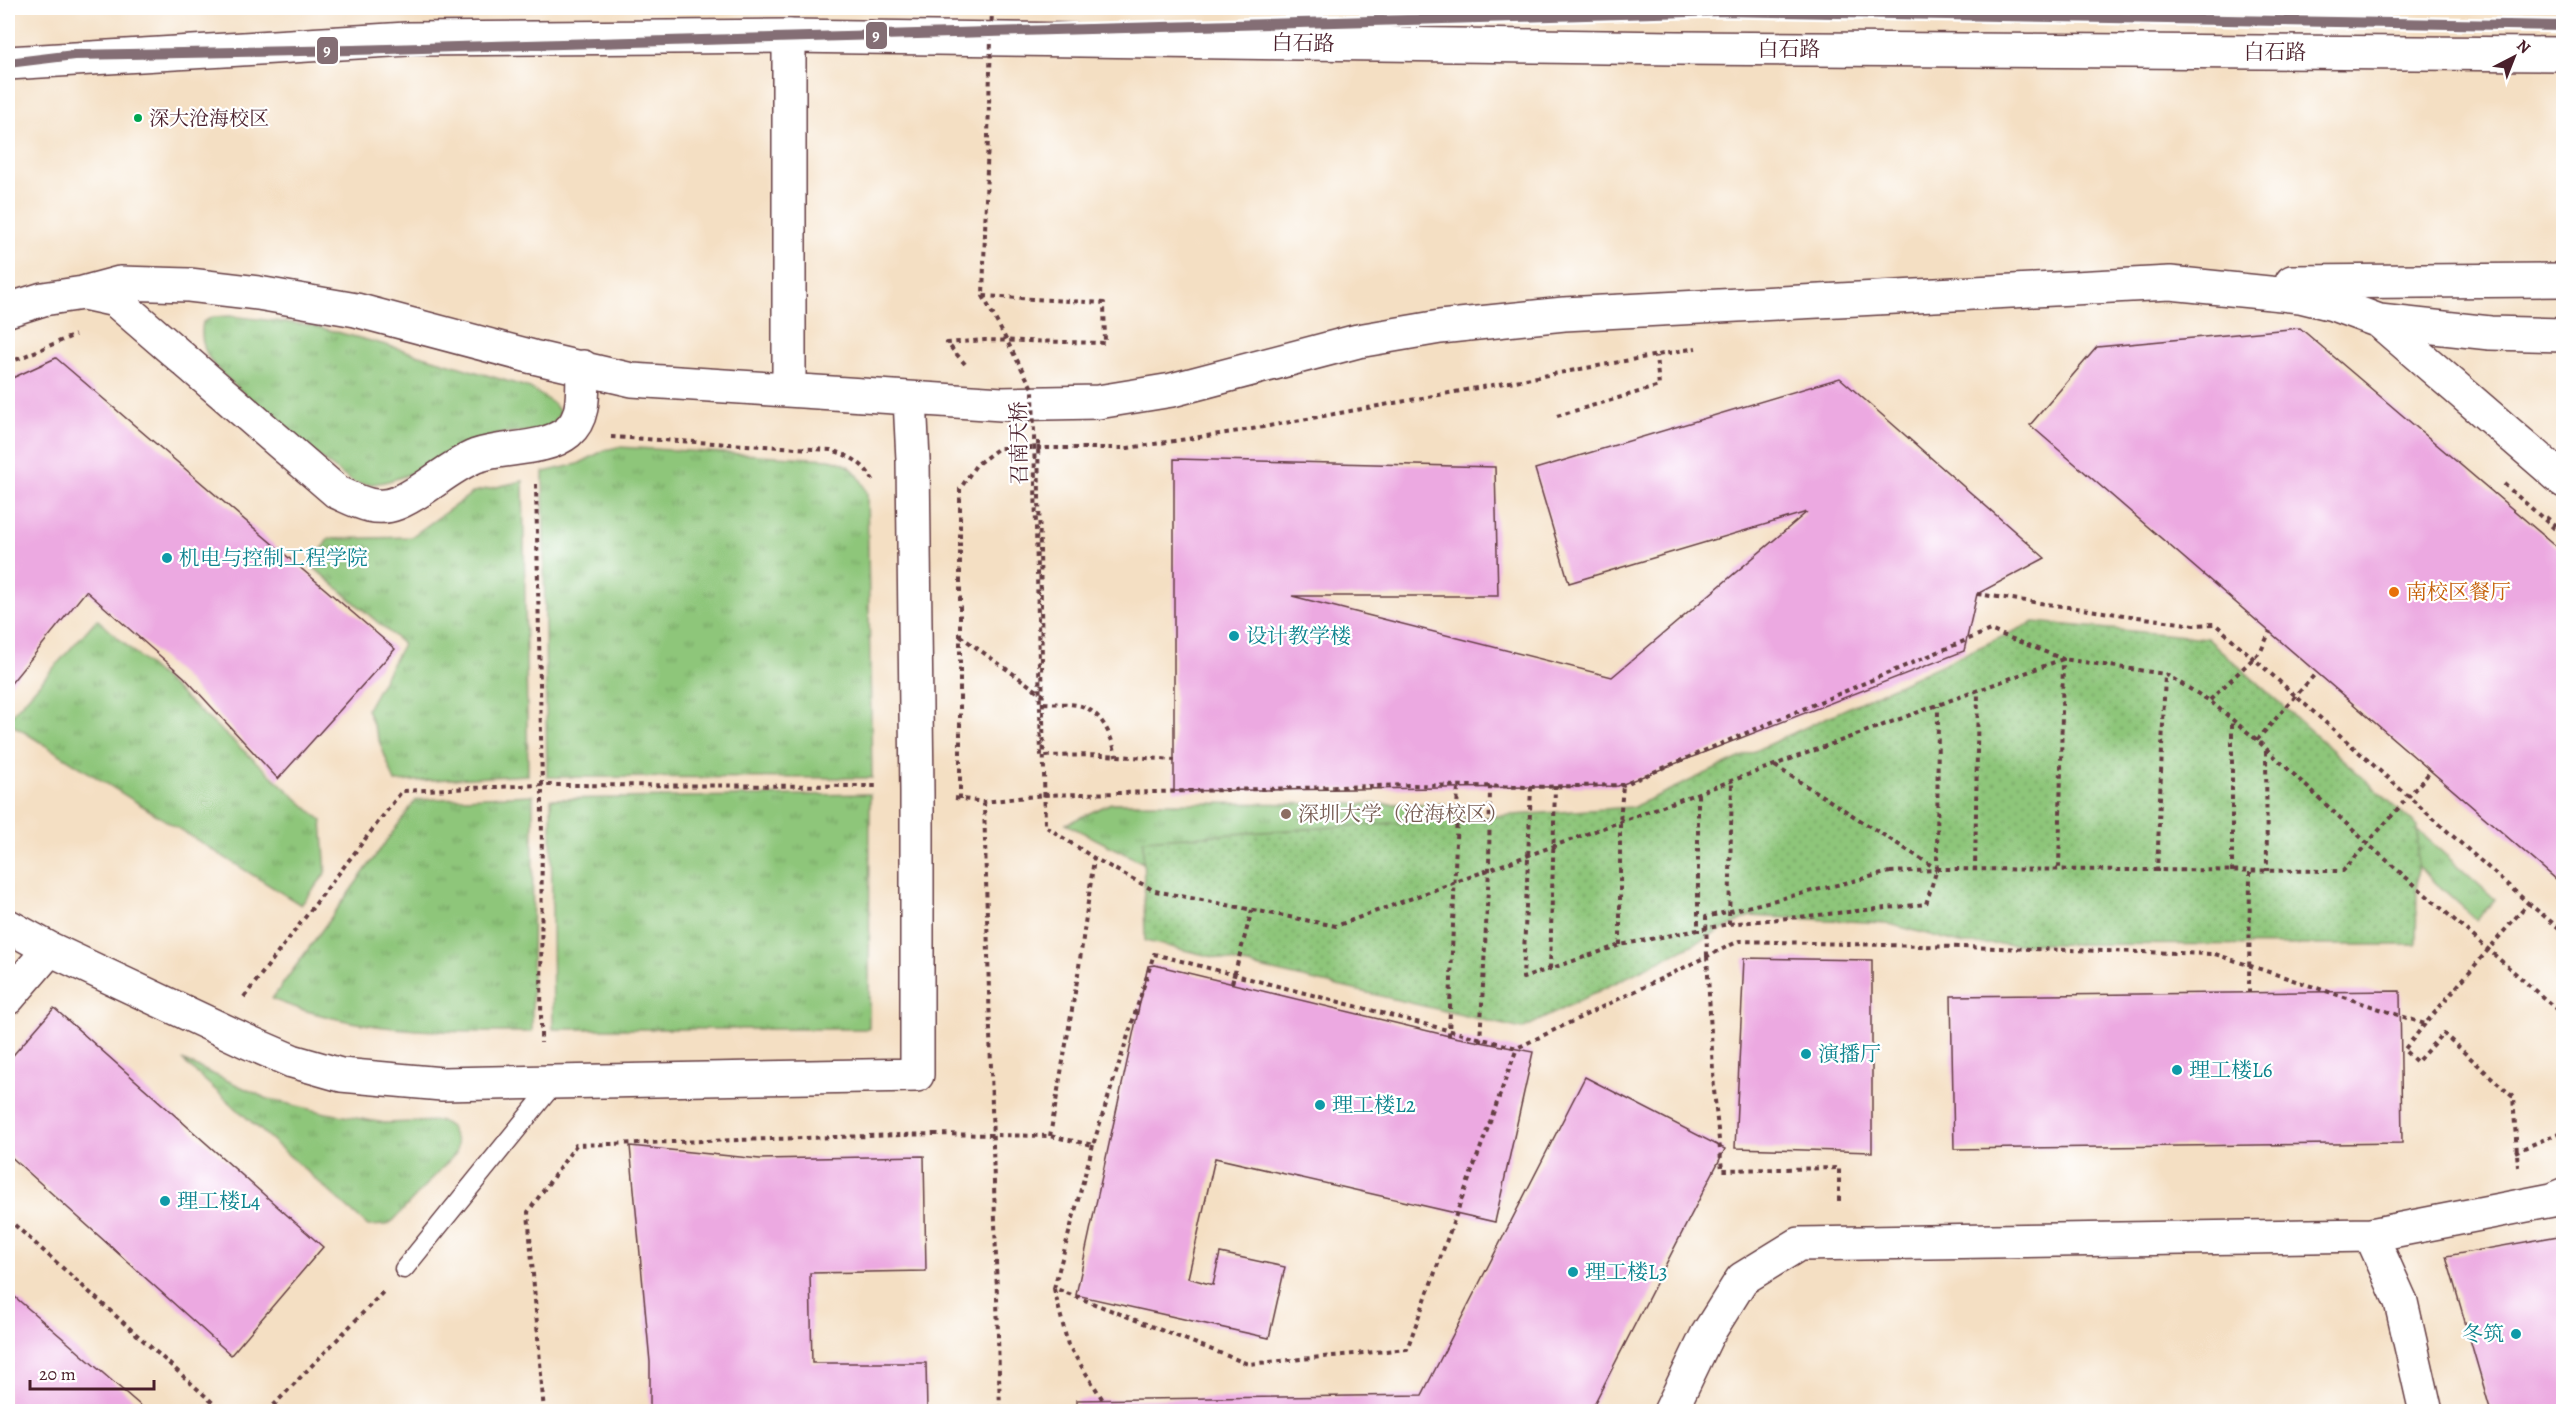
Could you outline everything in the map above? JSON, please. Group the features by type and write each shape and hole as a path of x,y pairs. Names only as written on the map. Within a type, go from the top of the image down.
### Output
{"street":[{"name":"白石路","path":"8,63 407,39 789,36 1676,48 2564,54"},
{"path":"789,36 789,389"},
{"path":"8,310 42,299 83,293 120,283 189,285 258,293 356,310 533,357 632,380 1002,404 1098,402 1162,392 1358,341 1440,327 1564,314 2170,283 2564,280"},
{"path":"2170,283 2300,296 2333,304 2379,321 2490,333 2564,335"},
{"path":"83,293 116,300 337,492 370,507 397,504 474,457 500,448 546,444 568,432 580,417 583,368"},
{"path":"2379,321 2564,481"},
{"path":"8,926 50,949 292,1061 341,1074 442,1084 557,1080 770,1080 917,1076 917,792 913,460 910,399"},
{"path":"8,998 50,949"},
{"path":"1670,1412 1707,1335 1742,1280 1799,1244 2371,1234 2552,1200 2564,1195"},
{"path":"2371,1234 2401,1302 2426,1412"}],"lane":[{"path":"404,1269 557,1080"}],"path":[{"name":"召南天桥","path":"992,8 983,296 1033,390 1041,756 1175,759"},
{"path":"983,296 1104,303 1105,344 985,340"},
{"path":"8,363 80,333"},
{"path":"960,799 960,489 976,465 999,448 1128,448 1252,429 1705,346"},
{"path":"1557,416 1659,386 1656,356"},
{"path":"1002,404 1040,443 1045,826 1094,858 1155,891 1335,926 2063,659"},
{"path":"604,437 831,450 847,455 865,466 877,487"},
{"path":"536,477 542,785 541,1047"},
{"path":"2502,482 2564,537"},
{"path":"1977,594 2194,624 2215,624 2564,932"},
{"path":"250,1005 240,1001 402,791 542,785 880,786 984,802 1044,795 1458,785 1530,787 1623,785 1990,630 2063,659 2165,674 2210,700 2257,740 2368,844 2564,1016"},
{"path":"2210,700 2261,651 2270,632"},
{"path":"960,635 1043,695"},
{"path":"2059,871 2063,659"},
{"path":"2257,740 2316,673"},
{"path":"2157,872 2165,674"},
{"path":"1975,871 1978,691"},
{"path":"1044,703 1080,705 1100,719 1113,740 1116,756"},
{"path":"1530,787 1523,978 1620,945 1698,932 1729,924 1926,904 1937,870 1938,705"},
{"path":"2232,720 2232,872"},
{"path":"2266,750 2267,871"},
{"path":"1774,766 1937,870"},
{"path":"1839,1168 1722,1170 1714,1090 1706,917 1890,872 1937,870 2343,872 2431,771"},
{"path":"880,774 880,798"},
{"path":"1729,924 1732,781"},
{"path":"1449,1036 1458,785"},
{"path":"1480,1042 1490,785"},
{"path":"1620,945 1620,822 1623,785"},
{"path":"1550,969 1555,787"},
{"path":"1698,794 1698,932"},
{"path":"984,802 1000,1412"},
{"path":"1050,1136 1077,981 1094,858"},
{"path":"2248,993 2250,872"},
{"path":"2523,1204 2516,1152 2513,1097 2442,1033 2417,1062 2404,1050 2529,903"},
{"path":"1232,983 1252,910"},
{"path":"1103,1400 1068,1345 1054,1288 1093,1145 1154,954 1517,1048 1738,941 2215,954 2426,1024"},
{"path":"1054,1288 1248,1364 1407,1349 1517,1048"},
{"path":"2516,1152 2564,1131"},
{"path":"544,1412 528,1212 576,1145 934,1134 1050,1136 1093,1145"},
{"path":"8,1219 224,1412"},
{"path":"267,1412 384,1290"}],"green space":[{"path":"230,316 310,325 386,345 530,388 554,404 560,412 556,420 545,429 497,434 387,482 356,483 284,428 213,364 203,344 203,322 213,317"},
{"path":"618,447 829,459 849,466 861,480 867,493 872,778 547,777 543,472 578,464 605,450"},
{"path":"523,481 528,775 395,782 367,709 403,644 312,566 328,539 411,537 474,492"},
{"path":"97,619 322,821 326,873 301,905 8,722 8,719"},
{"path":"2034,622 2207,638 2418,827 2416,945 1964,944 1886,923 1750,916 1522,1029 1145,941 1143,840 1633,807"},
{"path":"870,794 869,1029 553,1029 551,799"},
{"path":"533,795 532,1032 432,1031 368,1025 337,1019 272,999 416,800"},
{"path":"1111,803 1445,804 1443,869 1177,880 1066,824"},
{"path":"2405,819 2495,899 2477,920 2387,839"},
{"path":"182,1060 268,1099 326,1113 385,1123 441,1121 450,1127 457,1143 456,1153 393,1221 386,1225 368,1226"}],"building":[{"name":"南校区餐厅","path":"2300,328 2564,553 2564,886 2030,425 2097,347"},
{"name":"机电与控制工程学院","path":"56,358 395,649 278,779 184,677 86,591 8,687 8,380"},
{"path":"1840,378 2045,558 1977,594 1964,651 1618,786 1174,791 1174,459 1495,467 1498,596 1292,596 1612,677 1807,512 1569,583 1535,469"},
{"name":"演播厅","path":"1744,958 1872,960 1872,1152 1735,1148"},
{"name":"理工楼L2","path":"1155,965 1449,1036 1533,1052 1495,1222 1215,1158 1188,1278 1213,1285 1220,1253 1285,1267 1269,1338 1076,1295 1148,966"},
{"name":"理工楼L6","path":"2400,991 2402,1143 1954,1149 1951,996"},
{"name":"理工楼L4","path":"54,1008 323,1247 231,1355 8,1154 8,1061"},
{"name":"理工楼L3","path":"1585,1077 1725,1149 1590,1412 1077,1412 1077,1400 1422,1395"},
{"path":"630,1146 760,1159 924,1156 926,1271 810,1273 812,1363 926,1363 927,1412 650,1412 650,1362"},
{"name":"冬筑","path":"2564,1235 2564,1412 2491,1412 2446,1256"},
{"path":"8,1291 148,1412 8,1412"}],"transit line":[{"name":"9","path":"8,63 74,55 353,50 1724,11 2564,26"}],"place":[{"name":"深大沧海校区","path":"138,118"},
{"name":"机电与控制工程学院","path":"167,558"},
{"name":"南校区餐厅","path":"2394,592"},
{"name":"设计教学楼","path":"1234,636"},
{"name":"深圳大学（沧海校区）","path":"1286,814"},
{"name":"演播厅","path":"1806,1054"},
{"name":"理工楼L6","path":"2177,1070"},
{"name":"理工楼L2","path":"1320,1105"},
{"name":"理工楼L4","path":"165,1201"},
{"name":"理工楼L3","path":"1573,1272"},
{"name":"冬筑","path":"2516,1334"}]}
